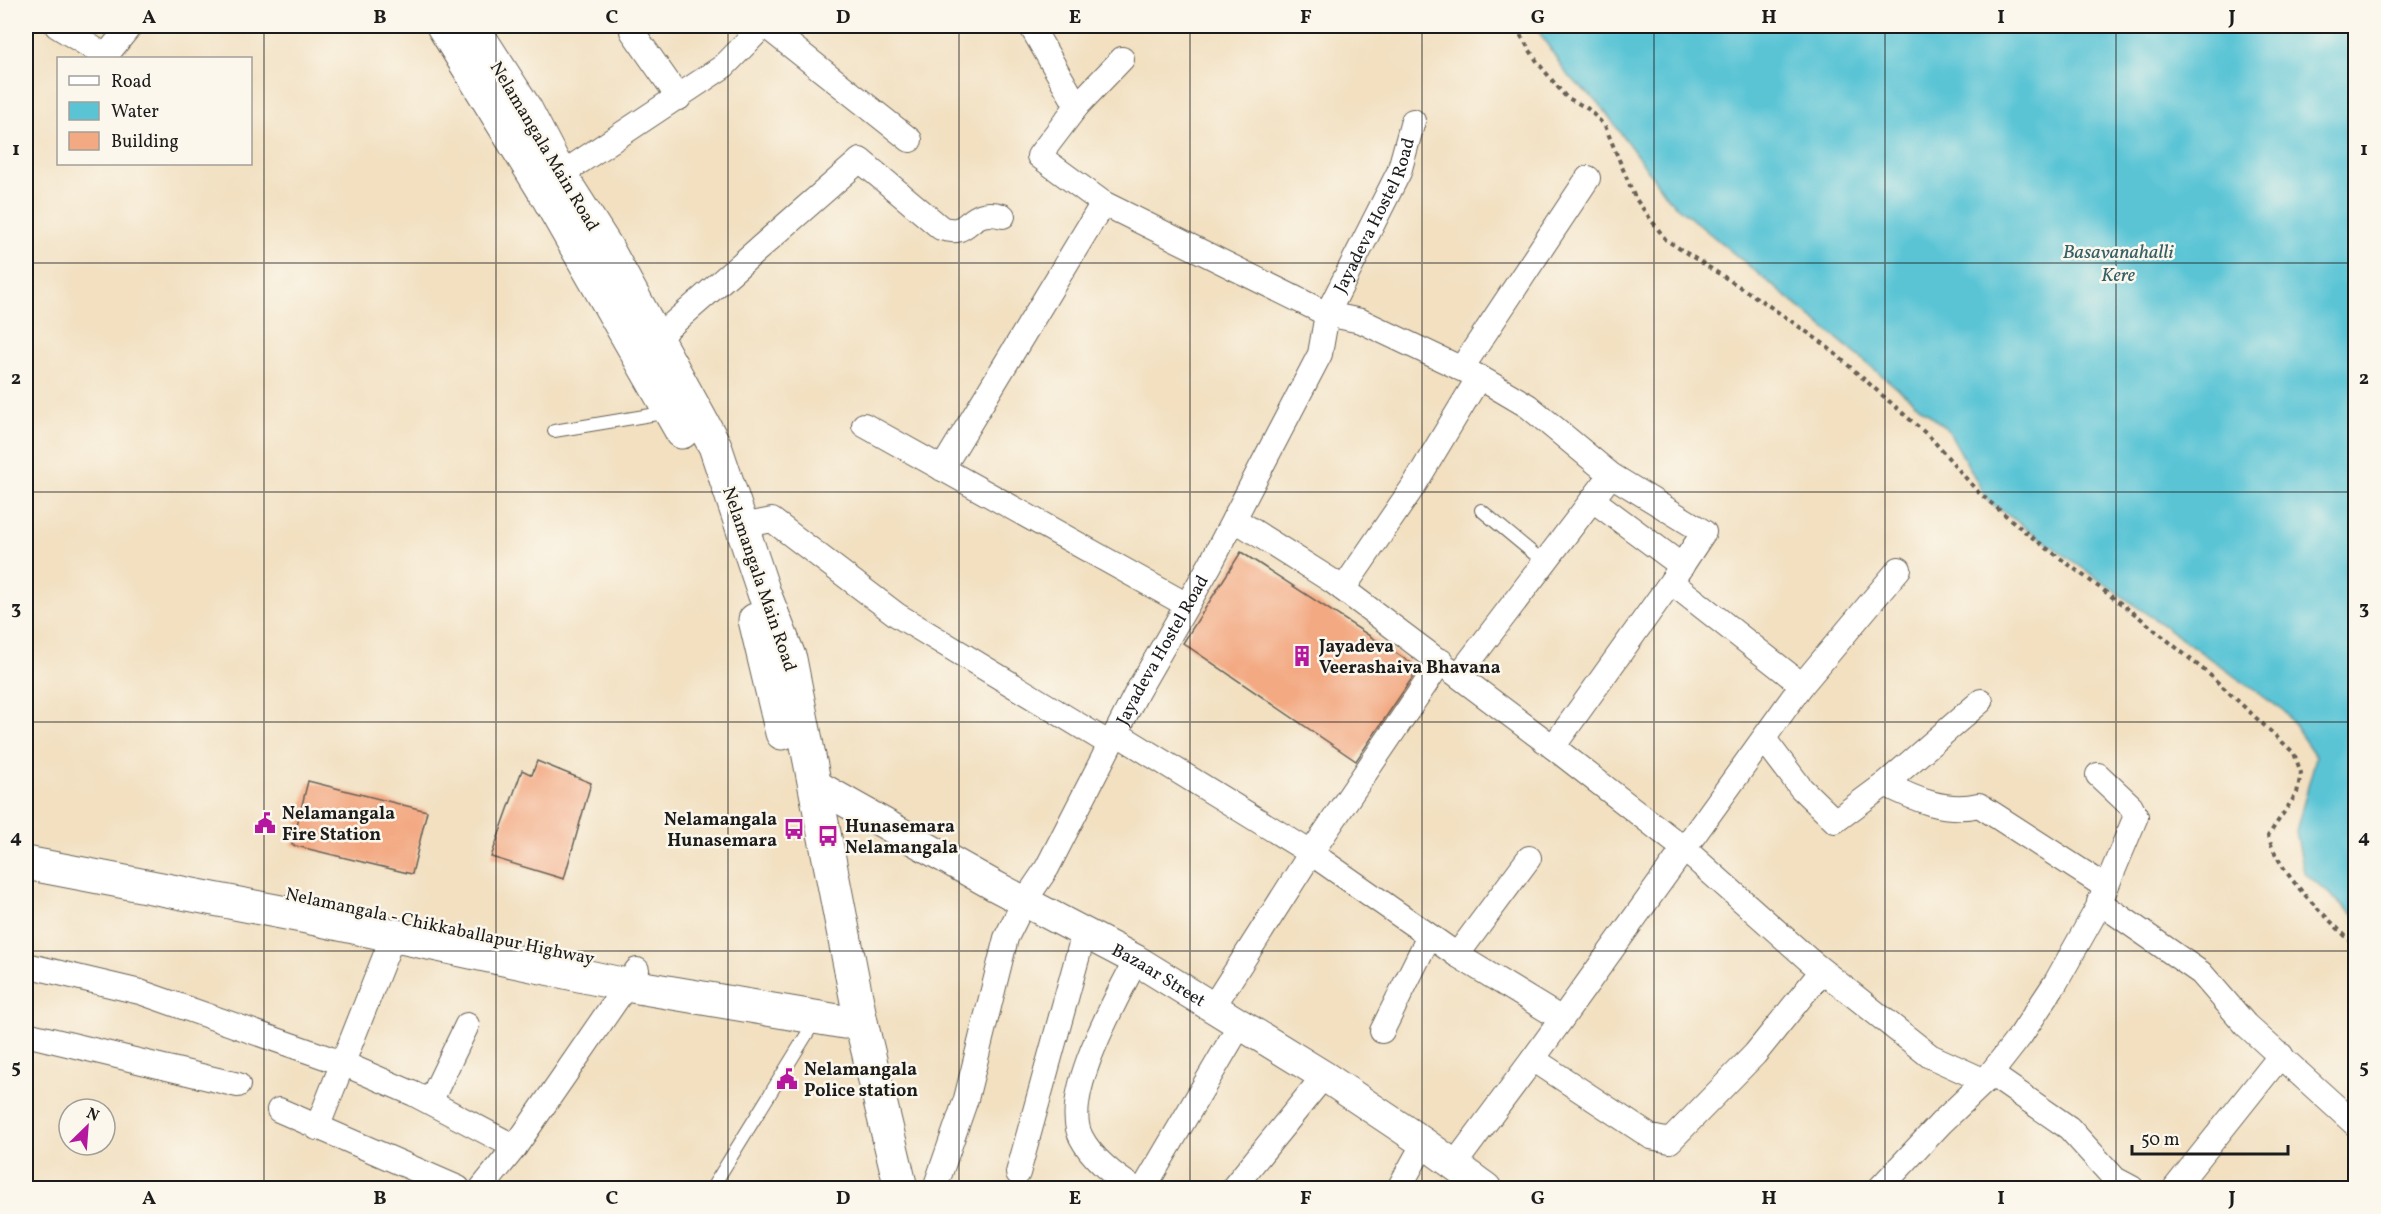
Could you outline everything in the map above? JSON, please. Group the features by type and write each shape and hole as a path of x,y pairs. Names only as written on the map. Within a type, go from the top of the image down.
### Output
{"main road":[{"path":"442,26 551,181"},
{"name":"Nelamangala Main Road","path":"472,26 526,110 551,181 606,247 647,347 715,446 764,593 790,659 816,785 844,1012 901,1188"},
{"path":"647,347 670,412 695,456 759,629 844,1012 879,1188"},
{"name":"Nelamangala - Chikkaballapur Highway","path":"26,841 224,890 632,978 844,1012"},
{"path":"26,863 224,890 393,936 632,978"}],"street":[{"path":"57,26 105,57 130,26"},
{"path":"551,181 724,66 764,26 910,140"},
{"path":"1031,26 1077,106"},
{"path":"633,27 679,98"},
{"path":"1122,59 1077,106 1039,156 1103,203 1327,314 1361,321 1470,373 1528,406 1611,475 1704,532 1677,574 1553,747"},
{"name":"Jayadeva Hostel Road","path":"934,1188 966,1099 1006,938 1024,902 1047,868 1113,739 1234,519 1320,354 1327,314 1400,172 1413,122"},
{"path":"647,347 860,160 941,228 952,232 961,230 987,212 1003,216"},
{"path":"1343,589 1413,487 1470,373 1588,178"},
{"path":"942,469 1103,203"},
{"path":"864,425 1187,605"},
{"path":"1213,1006 1311,854 1450,668 1545,563 1611,475"},
{"path":"1593,500 1802,685"},
{"path":"1234,519 1343,589 1553,747 1683,848 1822,971 1930,1056 1988,1077 2069,1128 2115,1179 2132,1188"},
{"path":"742,526 772,520 897,615 1311,854 1457,955 1560,1018"},
{"path":"1454,1165 1802,685 1899,569"},
{"path":"1764,739 1801,788 1835,821 1885,784 1981,701"},
{"path":"1880,1188 1988,1077 2021,1035 2056,982 2102,895 2136,816 2131,806 2098,775"},
{"path":"1885,784 1914,799 1962,809 1979,805 2102,895 2201,973 2246,1024 2355,1125"},
{"name":"Bazaar Street","path":"816,785 1024,902 1136,960 1213,1006 1324,1076 1486,1188"},
{"path":"1457,955 1529,858"},
{"path":"1018,1173 1084,933"},
{"path":"317,1128 393,936"},
{"path":"1382,1030 1429,936"},
{"path":"1134,1188 1094,1155 1080,1136 1076,1115 1083,1078 1095,1040 1136,960"},
{"path":"26,965 140,992 342,1063 430,1102 515,1147"},
{"path":"1533,1059 1651,1137 1670,1141 1755,1054 1822,971"},
{"path":"482,1188 515,1147 632,978"},
{"path":"1144,1188 1241,1023"},
{"path":"430,1102 467,1025"},
{"path":"26,1034 238,1085"},
{"path":"2175,1188 2281,1055"},
{"path":"1233,1188 1324,1076"},
{"path":"279,1110 458,1188"},
{"path":"1399,1188 1424,1143"}],"lane":[{"path":"554,431 670,412"},
{"path":"1480,510 1545,563"},
{"path":"712,1188 844,1012"}],"path":[{"path":"1520,26 1521,36 1538,63 1566,97 1587,108 1605,126 1635,198 1666,240 1762,301 1824,344 1931,438 1978,492 2029,535 2139,617 2202,668 2294,753 2301,772 2297,793 2268,836 2273,852 2292,879 2355,947"}],"water":[{"name":"Basavanahalli Kere","path":"1535,26 2355,26 2355,916 2304,872 2296,831 2316,757 2285,712 1988,501 1948,430 1669,200 1599,103 1568,76"}],"building":[{"name":"Jayadeva Veerashaiva Bhavana","path":"1241,552 1419,668 1356,761 1183,643"},
{"path":"537,761 591,783 564,879 491,857 522,770 532,775"},
{"path":"308,781 427,811 412,874 292,845"}],"place":[{"name":"Jayadeva Veerashaiva Bhavana","path":"1302,656"},
{"name":"Nelamangala Fire Station","path":"265,823"},
{"name":"Nelamangala Hunasemara","path":"794,829"},
{"name":"Hunasemara Nelamangala","path":"828,836"},
{"name":"Nelamangala Police station","path":"787,1079"}]}
